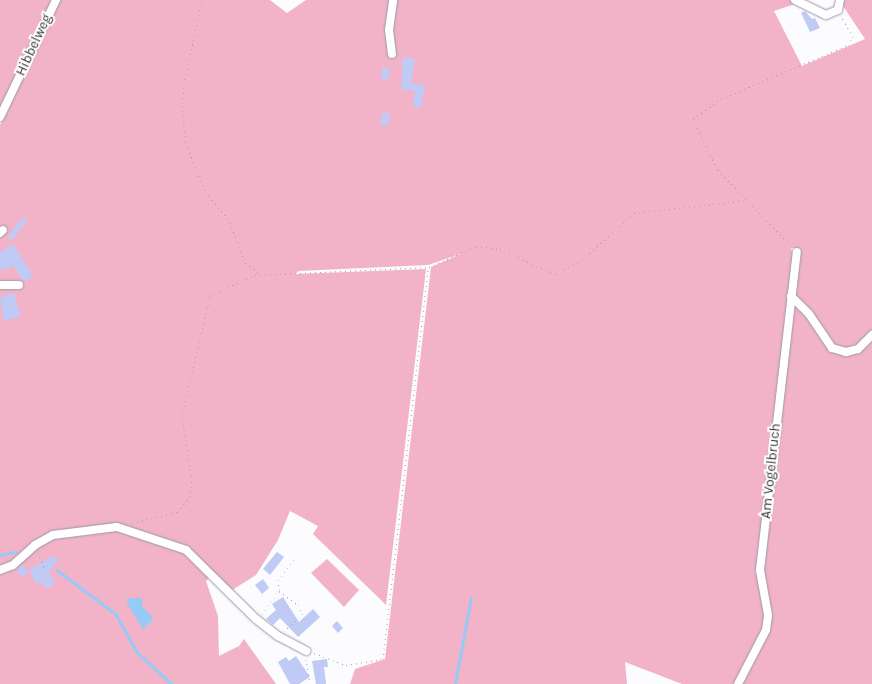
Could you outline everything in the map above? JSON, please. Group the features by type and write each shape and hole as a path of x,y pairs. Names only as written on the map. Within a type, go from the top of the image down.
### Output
{"street":[{"name":"Hibbelweg","path":"0,117 56,0"},
{"path":"392,54 389,30 393,0"},
{"path":"795,0 826,15 838,10 840,0"},
{"name":"Am Vogelbruch","path":"738,684 766,630 768,615 760,570 796,252"},
{"path":"0,285 19,285"},
{"path":"791,296 810,314 832,348 846,352 858,349 872,335"},
{"path":"0,570 23,558 35,545 53,534 117,527 186,550 257,620 278,636 306,651"}],"path":[{"path":"202,0 184,83 182,106 186,143 206,192 228,218 245,263 261,274"},
{"path":"796,252 717,169 697,132 693,119 721,99 848,46 853,37 840,20 838,10"},
{"path":"117,527 177,512 190,497 192,480 182,416 210,296 261,274 428,267 476,246 500,249 555,274 582,260 634,213 748,200"},
{"path":"310,684 306,651 346,665 383,659 428,267"},
{"path":"35,545 44,567"},
{"path":"278,636 303,614 298,605 280,591 278,580 294,559"},
{"path":"257,620 280,591"}],"shaded area":[{"path":"0,0 52,0 0,109"},
{"path":"60,0 270,0 287,13 306,0 807,0 774,11 802,66 865,39 839,0 872,0 872,684 741,684 768,632 769,611 762,569 800,248 791,248 794,260 758,571 766,617 759,642 736,684 682,684 625,662 627,684 350,684 355,669 385,659 431,267 463,253 428,265 299,271 295,274 426,269 386,605 313,534 318,526 290,511 278,540 256,575 229,592 192,551 153,536 148,541 187,553 210,577 206,581 218,616 219,656 239,646 244,639 276,684 0,684 0,125"},
{"path":"327,559 359,590 344,607 311,573"}],"water":[{"path":"130,598 142,598 142,606 152,616 153,620 143,629 126,602"}],"building":[{"path":"805,11 812,19 815,18 820,28 810,32 801,13"},
{"path":"403,57 415,59 411,83 425,85 421,108 413,106 415,91 401,89"},
{"path":"382,67 390,68 388,80 381,79"},
{"path":"383,112 390,114 388,126 380,125"},
{"path":"22,218 27,221 12,240 8,236"},
{"path":"13,244 33,276 24,282 13,265 3,271 0,267 0,252"},
{"path":"14,293 21,316 4,321 0,297"},
{"path":"277,552 284,557 270,575 263,569"},
{"path":"53,556 58,559 49,573 55,583 46,589 42,582 37,585 29,570"},
{"path":"23,564 28,573 21,577 17,569"},
{"path":"263,579 269,588 262,594 255,585"},
{"path":"283,597 299,622 313,609 320,617 298,637 280,618 273,625 266,619 276,610 272,604"},
{"path":"337,621 343,628 338,633 332,626"},
{"path":"296,656 310,677 299,684 290,684 278,662 286,657 289,661"},
{"path":"327,659 328,667 324,667 326,684 316,684 312,661"}],"waterway":[{"path":"0,555 16,552"},
{"path":"57,570 116,614 137,652 172,684"},
{"path":"455,684 471,598"}]}
